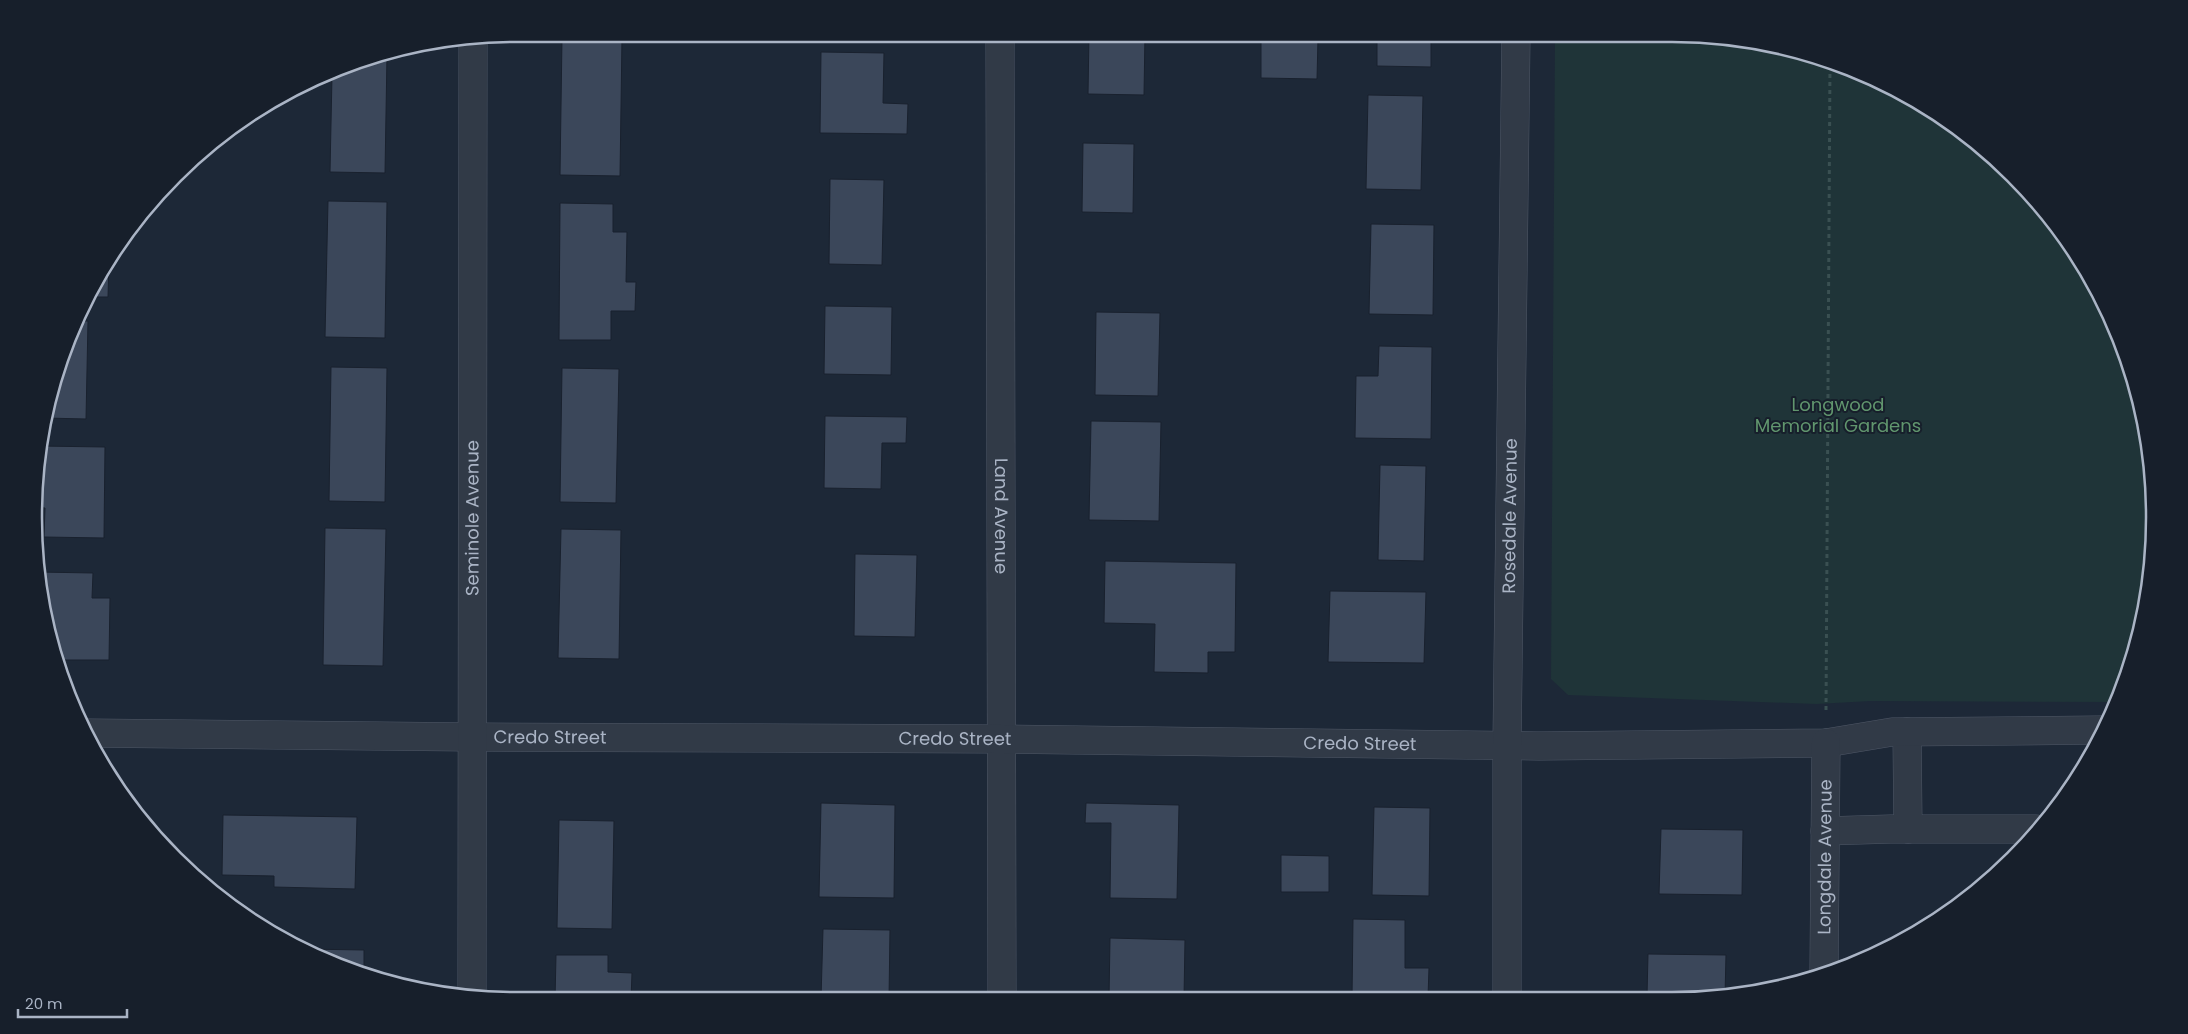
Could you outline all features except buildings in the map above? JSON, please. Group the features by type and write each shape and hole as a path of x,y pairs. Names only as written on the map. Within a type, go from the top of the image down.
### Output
{"street":[{"name":"Land Avenue","path":"1000,42 1002,992"},
{"name":"Rosedale Avenue","path":"1507,992 1507,745 1516,42"},
{"name":"Seminole Avenue","path":"472,989 473,45"},
{"name":"Credo Street","path":"94,733 472,738 1002,739 1507,745 1826,743 1892,732 2095,730"},
{"path":"1907,732 1908,829"},
{"name":"Longdale Avenue","path":"1824,966 1826,743"},
{"path":"1825,831 2029,829"}],"path":[{"path":"1826,743 1830,70"}],"green space":[{"name":"Longwood Memorial Gardens","path":"1555,42 1671,42 1733,47 1764,52 1824,68 1853,79 1881,91 1935,122 1984,160 2007,181 2028,204 2066,253 2097,307 2120,364 2129,394 2141,455 2146,517 2144,548 2136,610 2129,640 2108,702 1870,701 1817,704 1568,695 1551,679"}]}
